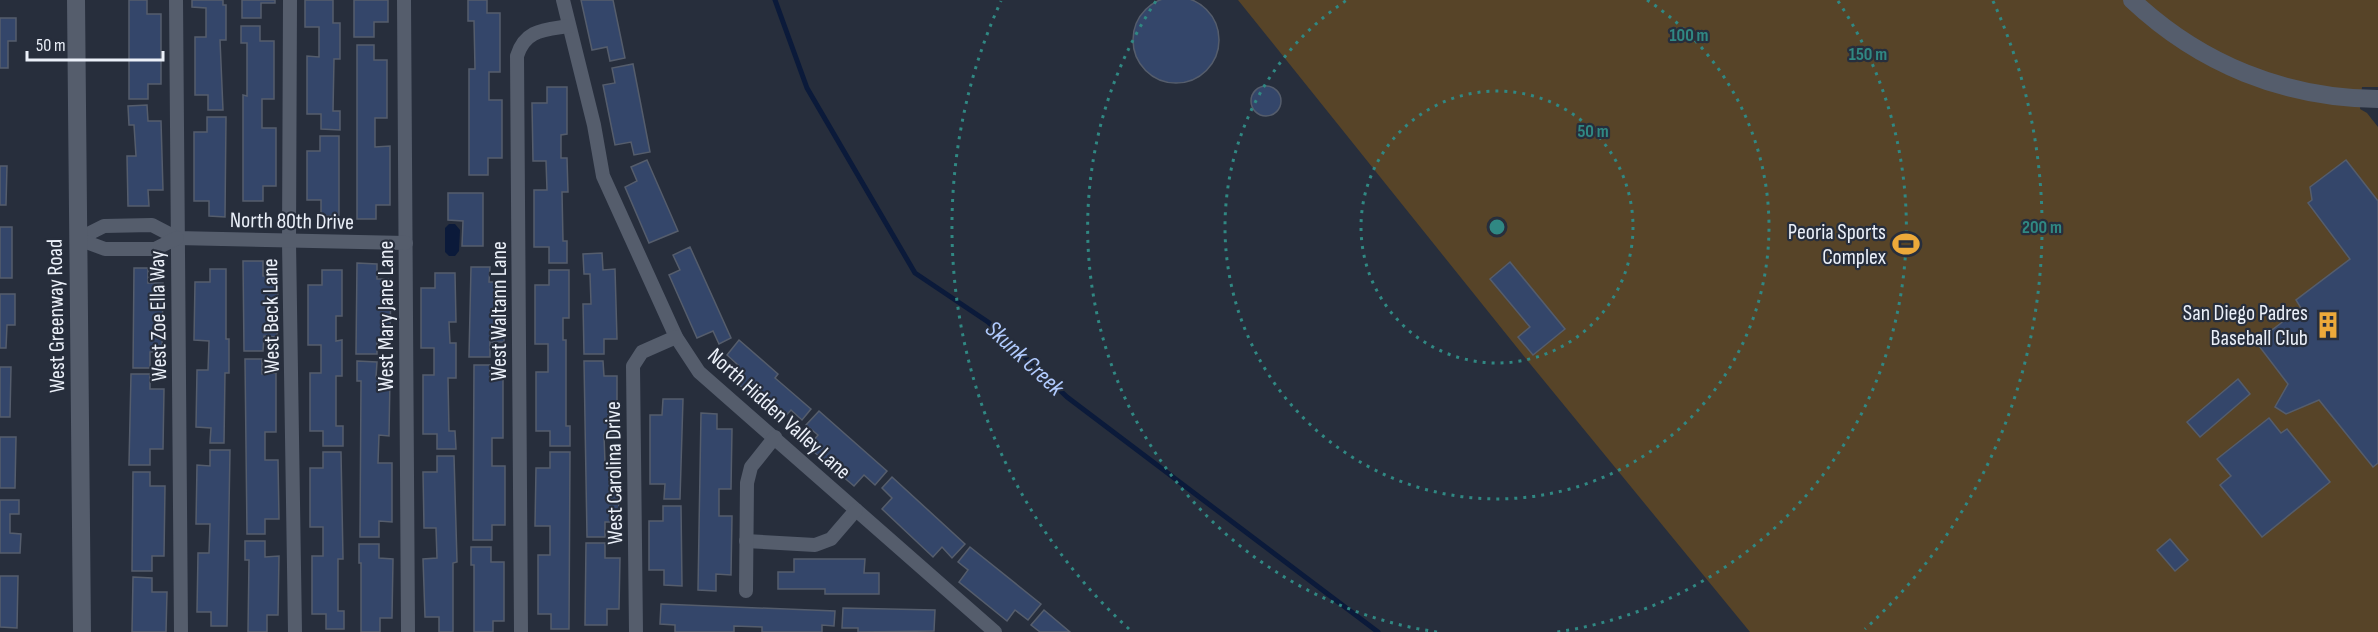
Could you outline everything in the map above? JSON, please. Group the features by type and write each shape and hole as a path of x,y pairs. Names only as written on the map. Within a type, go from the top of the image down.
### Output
{"street":[{"name":"West Greenway Road","path":"76,0 82,632"},
{"name":"West Zoe Ella Way","path":"176,0 182,632"},
{"name":"West Beck Lane","path":"290,0 289,242 295,632"},
{"name":"West Mary Jane Lane","path":"404,0 408,632"},
{"name":"North Hidden Valley Lane","path":"563,0 592,116 603,176 676,337 699,372 990,630"},
{"path":"2132,0 2182,41 2216,61 2250,76 2311,93 2378,99"},
{"name":"West Waltann Lane","path":"521,632 517,56 521,43 532,34 570,26"},
{"name":"North 80th Drive","path":"78,239 105,226 152,225 177,238"},
{"name":"North 80th Drive","path":"78,239 105,249 150,249 177,238 405,243"},
{"name":"West Carolina Drive","path":"636,632 633,366 642,352 676,337"},
{"path":"746,591 747,483 751,467 775,437"},
{"path":"746,541 815,545 831,539 856,510"}],"shaded area":[{"name":"Peoria Sports Complex","path":"1238,0 2378,0 2378,87 2362,87 2360,109 2367,113 2378,127 2378,632 1750,632 1527,360"}],"water":[{"path":"449,224 455,224 460,230 459,251 455,256 449,256 445,252 445,228"}],"building":[{"path":"1176,-3 1192,1 1206,10 1215,24 1219,40 1215,56 1206,70 1192,79 1176,83 1160,79 1146,70 1137,56 1133,40 1137,24 1146,10 1160,1"},
{"path":"129,0 147,0 147,14 161,14 161,84 148,84 148,99 129,99"},
{"path":"192,0 223,0 223,5 226,5 226,40 220,40 223,110 208,110 208,95 195,95 195,37 206,37 206,8 192,7"},
{"path":"242,0 275,0 275,3 261,3 261,18 242,18"},
{"path":"305,0 333,0 333,23 340,23 340,59 334,59 333,111 340,111 340,130 321,129 321,114 307,114 307,56 319,57 319,27 305,27"},
{"path":"354,0 388,0 388,22 374,22 374,37 354,37"},
{"path":"468,0 487,0 487,13 500,13 500,72 489,72 489,100 502,100 502,158 488,158 488,175 469,175 469,69 475,69 474,21 468,21"},
{"path":"581,0 613,0 625,58 610,61 607,47 592,50"},
{"path":"0,18 16,18 16,41 8,41 8,68 0,68"},
{"path":"241,26 260,26 260,41 274,41 274,99 262,99 262,128 276,128 276,186 263,186 263,201 243,201 243,95 247,96 247,43 241,43"},
{"path":"357,45 374,45 374,60 387,60 387,118 375,118 375,147 390,146 390,205 376,205 376,219 357,219"},
{"path":"633,64 650,152 634,155 631,142 615,145 603,85 615,83 612,68"},
{"path":"1266,86 1272,87 1280,95 1280,107 1272,115 1266,116 1260,115 1252,107 1251,101 1252,95 1260,87"},
{"path":"547,87 567,87 567,134 561,135 561,158 567,158 568,192 562,192 563,241 567,241 567,263 549,263 549,247 534,247 534,190 547,190 546,161 533,161 532,103 547,103"},
{"path":"147,105 148,121 161,121 163,190 148,190 149,206 128,206 127,156 136,156 134,125 129,125 128,106"},
{"path":"207,117 226,117 225,217 209,216 209,201 194,201 194,132 207,132"},
{"path":"320,136 339,136 339,216 321,216 321,200 307,200 307,151 320,151"},
{"path":"647,160 678,231 649,243 625,187 637,181 631,167"},
{"name":"San Diego Padres Baseball Club","path":"2346,160 2378,201 2378,463 2373,467 2319,400 2286,414 2275,407 2288,384 2256,342 2301,308 2296,300 2350,259 2308,203 2312,200 2310,187"},
{"path":"0,166 7,166 6,205 0,205"},
{"path":"448,193 483,193 483,246 462,246 463,221 448,220"},
{"path":"0,227 12,227 12,278 0,278"},
{"path":"690,247 731,338 719,344 713,331 697,338 669,275 680,270 673,255"},
{"path":"602,253 603,270 615,269 617,339 604,339 604,354 584,354 583,304 591,304 590,274 584,274 583,254"},
{"path":"243,261 263,261 263,276 278,276 277,337 264,336 263,351 244,351"},
{"path":"1510,262 1565,329 1533,355 1518,337 1530,327 1490,279"},
{"path":"357,263 377,264 377,279 391,279 390,339 377,339 377,354 356,354"},
{"path":"471,267 490,267 489,282 505,282 504,342 490,342 490,357 469,357"},
{"path":"134,268 148,268 148,283 163,283 162,352 150,352 150,368 133,368"},
{"path":"210,269 226,269 226,339 229,339 229,373 225,373 224,443 210,443 211,428 196,427 197,370 208,370 209,341 194,340 195,282 210,282"},
{"path":"322,270 342,270 342,316 336,316 336,341 342,340 342,376 336,376 336,426 343,426 343,446 323,446 323,431 310,431 310,373 321,373 321,345 308,345 308,285 322,285"},
{"path":"549,270 569,270 569,318 563,318 563,340 566,340 566,426 570,426 570,446 550,446 550,431 536,431 536,372 548,372 548,344 535,344 535,285 549,285"},
{"path":"435,273 455,273 456,322 449,322 450,343 456,343 456,378 448,378 449,431 455,431 456,449 437,449 437,434 423,434 423,375 434,375 434,348 421,348 421,288 435,288"},
{"path":"0,294 15,294 15,325 7,325 6,348 0,348"},
{"path":"739,340 778,374 775,378 811,409 802,420 791,410 781,421 729,376 738,365 727,355"},
{"path":"245,359 262,359 262,374 276,373 276,432 265,432 265,460 278,460 279,519 265,519 265,534 247,534"},
{"path":"357,361 377,362 376,377 390,377 389,436 379,435 378,463 392,463 392,522 379,521 379,537 360,537 361,381 357,381"},
{"path":"584,361 603,361 604,376 617,376 617,435 604,435 605,463 618,463 619,522 605,522 605,537 587,537"},
{"path":"474,365 490,365 490,379 503,379 503,438 492,438 492,466 505,466 505,525 492,525 492,540 473,540"},
{"path":"0,367 11,367 10,417 0,417"},
{"path":"131,374 150,374 150,389 164,389 163,449 150,449 150,465 129,465"},
{"path":"2238,379 2250,394 2200,437 2187,422"},
{"path":"663,399 683,399 680,499 664,499 665,484 650,484 650,415 662,415"},
{"path":"819,411 887,471 875,485 864,475 854,486 808,447 818,435 806,425"},
{"path":"701,413 717,414 717,429 732,429 731,489 719,489 719,516 732,516 731,575 716,574 716,591 698,590"},
{"path":"2269,418 2281,433 2287,429 2330,482 2262,537 2220,485 2231,476 2217,459"},
{"path":"0,437 16,437 15,488 0,488"},
{"path":"210,450 230,450 227,626 211,626 211,612 197,612 198,553 209,553 210,524 196,524 197,465 210,466"},
{"path":"323,452 341,452 343,559 338,559 338,611 344,611 344,629 326,629 326,614 312,614 312,556 323,556 323,527 310,527 310,468 323,468"},
{"path":"550,452 570,452 569,629 551,629 551,614 538,614 538,555 550,555 550,526 535,526 536,468 550,468"},
{"path":"437,456 454,456 457,562 453,563 453,632 439,632 439,617 425,617 423,559 437,558 436,528 424,528 423,472 437,472"},
{"path":"133,472 150,472 150,486 165,486 164,556 152,556 152,571 132,571"},
{"path":"892,477 965,544 952,558 942,547 933,557 882,509 892,498 882,488"},
{"path":"0,500 19,500 19,514 10,514 10,533 21,534 20,553 0,553"},
{"path":"663,506 681,506 682,586 664,585 664,570 649,570 649,521 663,521"},
{"path":"2170,539 2188,560 2175,571 2157,550"},
{"path":"245,541 265,541 265,557 279,556 278,615 267,615 267,632 248,632 249,560 245,560"},
{"path":"586,543 605,543 605,558 620,558 619,609 607,609 607,625 585,625"},
{"path":"359,544 379,544 379,558 393,559 392,618 380,618 380,632 361,632"},
{"path":"471,547 491,547 491,562 504,562 504,621 493,621 493,632 474,632 474,565 471,565"},
{"path":"970,547 1041,604 1028,620 1015,610 1007,621 959,582 968,570 958,562"},
{"path":"794,559 865,559 864,573 879,573 879,594 825,594 825,589 778,589 778,572 794,572"},
{"path":"0,576 18,576 17,628 0,627"},
{"path":"133,577 152,578 152,592 167,592 166,632 132,632"},
{"path":"661,604 835,611 834,626 822,625 822,632 762,632 762,627 734,626 734,632 675,632 675,625 660,624"},
{"path":"843,608 935,610 934,631 858,632 858,628 842,628"},
{"path":"1044,610 1070,632 1040,632 1031,625"}],"waterway":[{"name":"Skunk Creek","path":"775,0 807,88 915,273 988,322 1067,397 1378,632"}],"place":[{"name":"Peoria Sports Complex","path":"1906,244"},
{"name":"San Diego Padres Baseball Club","path":"2328,325"}]}
